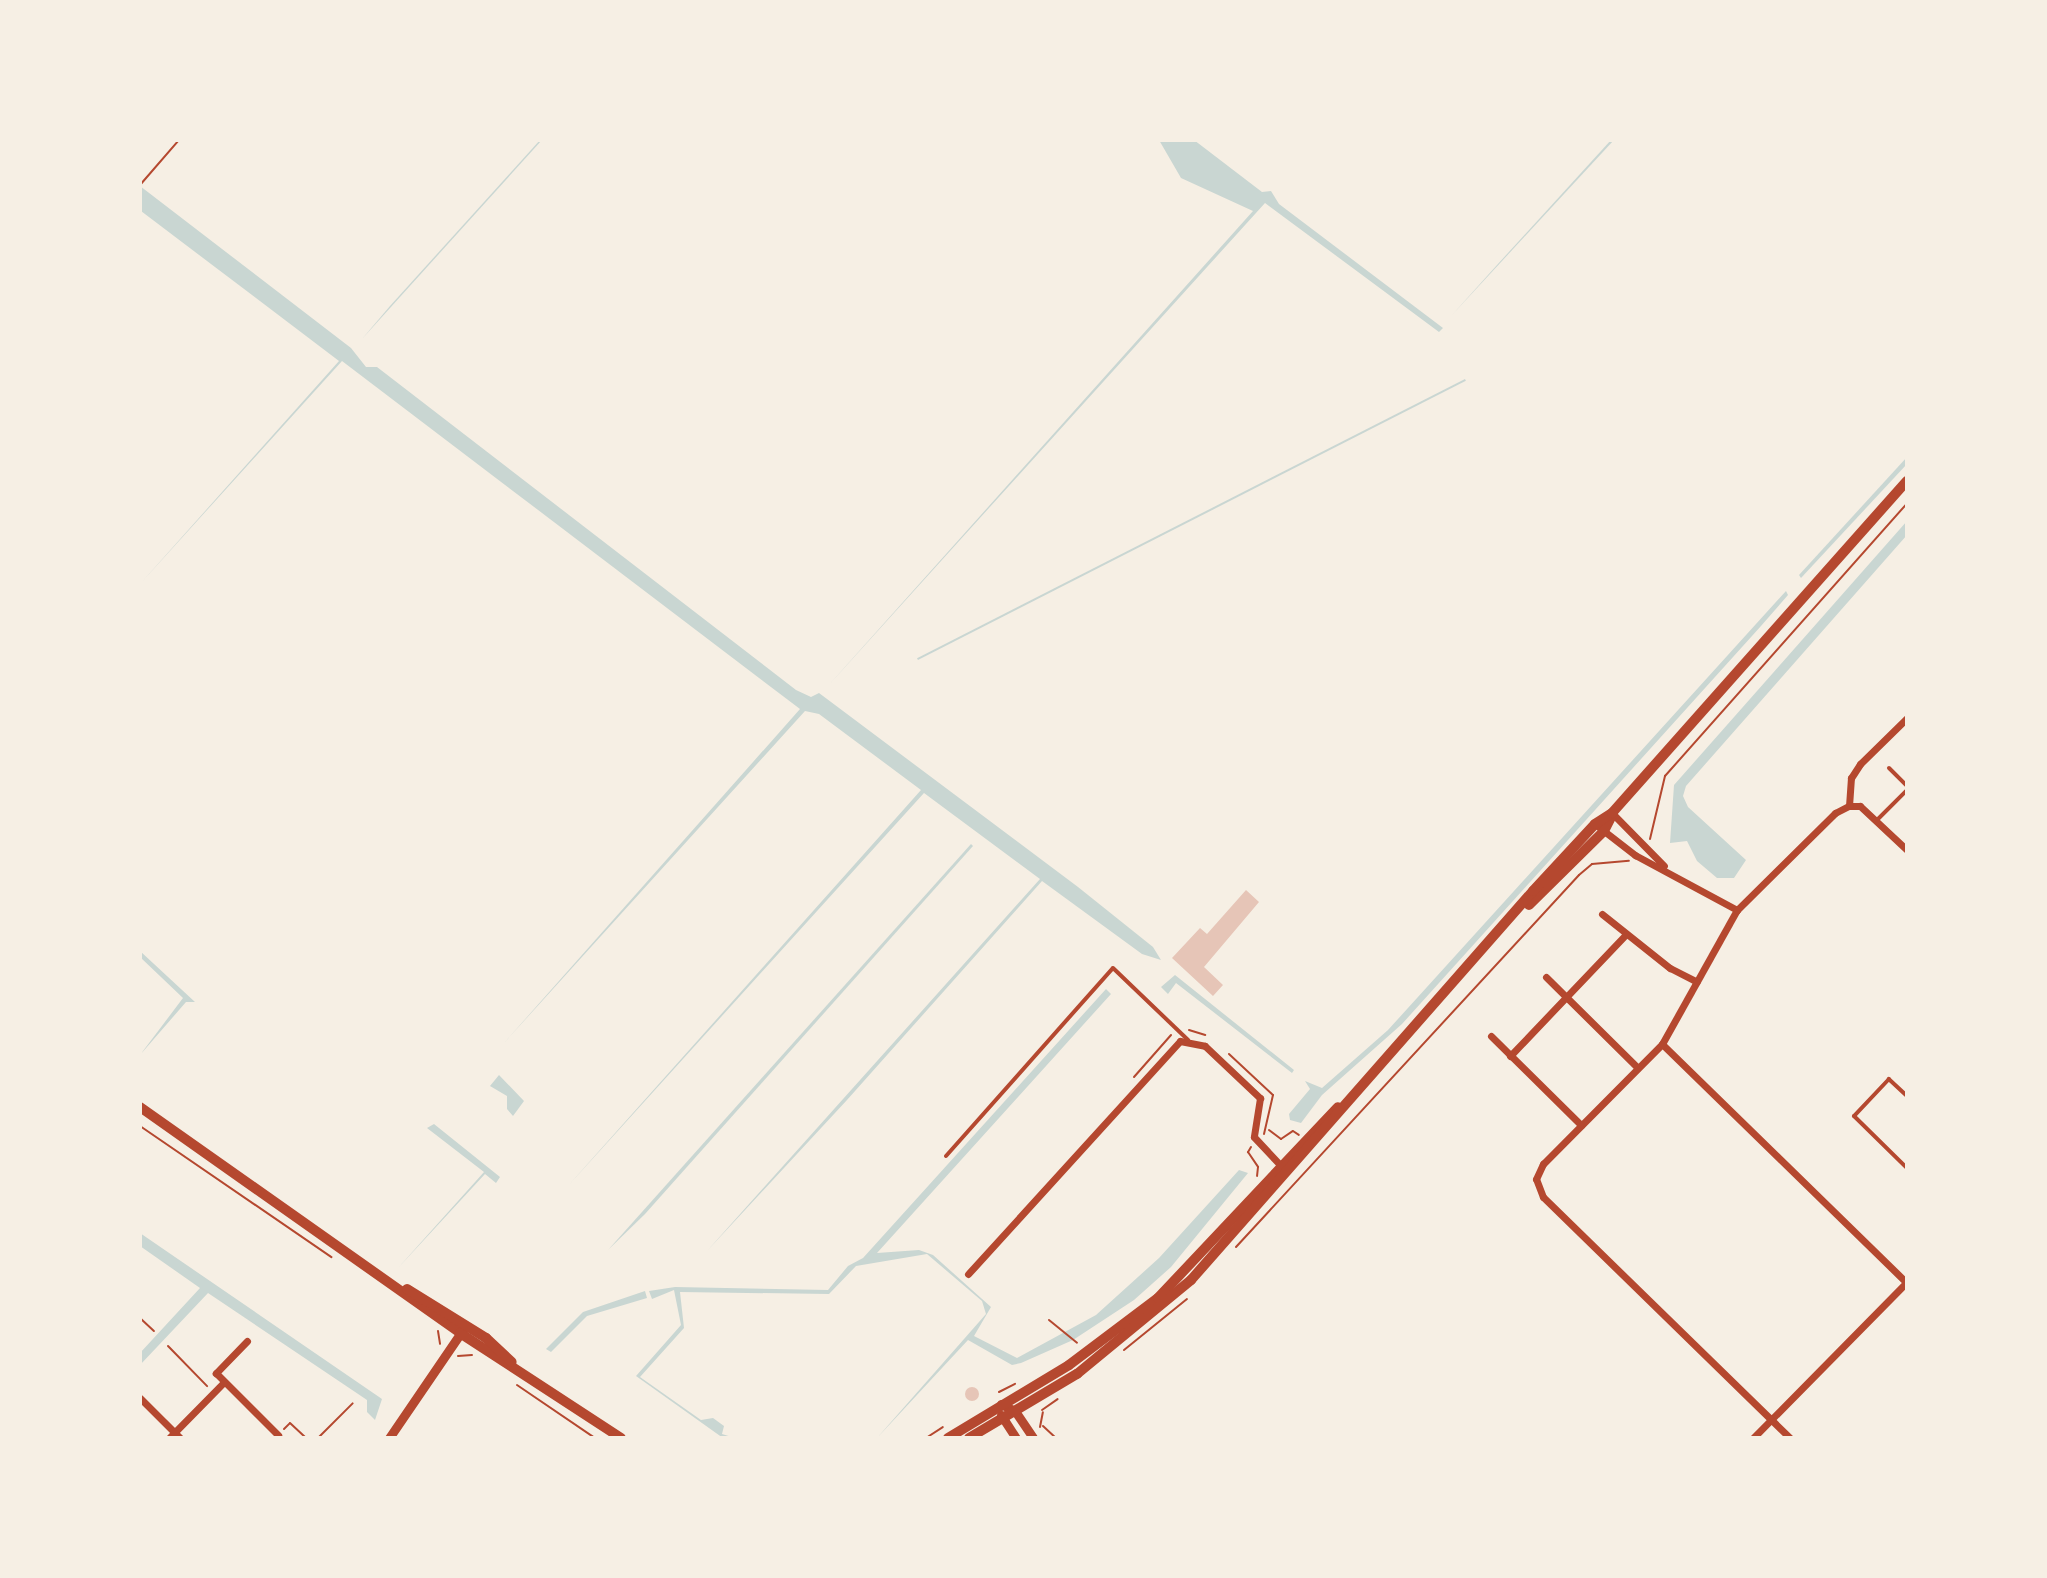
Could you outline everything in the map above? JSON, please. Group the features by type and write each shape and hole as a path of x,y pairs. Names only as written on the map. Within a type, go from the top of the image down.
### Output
{"main road":[{"path":"969,1438 1077,1374 1152,1317 1354,1092 1599,828 1907,481"},
{"path":"140,1107 621,1438"},
{"path":"948,1438 1081,1357 1158,1298 1284,1169"}],"street":[{"path":"1849,806 1851,778 1860,764 1907,718"},
{"path":"1790,1438 1543,1197 1536,1179 1543,1164 1662,1044 1737,910 1835,813 1849,806 1860,806 1907,850"},
{"path":"1612,813 1667,870"},
{"path":"1599,828 1737,910"},
{"path":"1602,914 1697,982"},
{"path":"1510,1056 1626,934"},
{"path":"1546,977 1638,1068"},
{"path":"1491,1036 1581,1125"},
{"path":"968,1274 1170,1047 1188,1040 1205,1046 1260,1098 1253,1133 1256,1142 1284,1169"},
{"path":"1662,1044 1907,1282 1753,1438"},
{"path":"389,1438 463,1329"},
{"path":"247,1341 216,1373 278,1435"},
{"path":"140,1398 175,1436 224,1382"},
{"path":"1001,1404 1015,1411 1033,1438"},
{"path":"1001,1404 1002,1419 1016,1438"}],"lane":[{"path":"1877,820 1907,788 1889,768"},
{"path":"946,1156 1113,968 1188,1040"},
{"path":"1907,1096 1889,1079 1854,1116 1907,1168"}],"path":[{"path":"141,184 179,140"},
{"path":"1251,1184 1258,1167 1248,1152 1268,1129 1274,1098 1270,1092"},
{"path":"140,1126 336,1260"},
{"path":"140,1318 154,1331"},
{"path":"1049,1320 1076,1341"},
{"path":"436,1329 441,1346 448,1351 477,1357"},
{"path":"168,1346 214,1392"},
{"path":"514,1382 595,1438"},
{"path":"318,1438 353,1403"},
{"path":"1042,1410 1042,1426 1056,1438"},
{"path":"926,1438 952,1422"},
{"path":"278,1435 290,1423 306,1438"}],"shaded area":[{"path":"542,140 362,339 390,306"},
{"path":"1159,140 1194,140 1262,192 1271,191 1279,204 1443,328 1439,332 1265,203 827,687 1253,211 1181,178"},
{"path":"1614,140 1452,315 1497,265"},
{"path":"140,186 351,348 366,367 377,367 796,690 811,697 819,693 1078,887 1153,947 1161,960 1142,954 1042,881 847,1100 707,1251 1040,879 924,793 567,1187 921,790 819,714 805,711 504,1043 800,709 342,361 140,584 339,361 141,211"},
{"path":"1465,379 1466,381 918,660"},
{"path":"1907,457 1907,464 1801,578 1799,575"},
{"path":"1907,521 1907,535 1686,786 1683,796 1688,807 1746,860 1734,878 1717,878 1697,861 1687,841 1670,843 1674,785"},
{"path":"1786,591 1788,595 1761,626 1402,1024 1322,1095 1301,1123 1290,1120 1289,1114 1310,1089 1305,1081 1322,1088 1388,1030"},
{"path":"971,844 973,846 645,1214 608,1250"},
{"path":"140,951 195,1002 186,1002 140,1055 183,998 140,957"},
{"path":"1175,975 1294,1070 1292,1073 1176,983 1168,994 1161,987"},
{"path":"1106,989 1111,994 877,1253 919,1250 933,1255 991,1307 974,1336 1017,1358 1096,1315 1159,1258 1239,1170 1248,1173 1171,1267 1134,1300 1073,1340 1021,1363 1012,1365 968,1340 877,1438 986,1314 982,1301 927,1254 856,1266 829,1294 680,1292 684,1328 640,1377 701,1420 713,1418 724,1426 722,1434 735,1438 723,1438 636,1376 681,1325 674,1290 652,1299 649,1291 675,1287 828,1290 848,1266 863,1258"},
{"path":"499,1075 524,1101 513,1116 507,1109 507,1096 490,1086"},
{"path":"434,1124 500,1177 496,1183 485,1174 398,1268 484,1172 427,1128"},
{"path":"140,1233 382,1399 375,1420 367,1412 367,1400 208,1293 140,1365 140,1353 200,1288 140,1246"},
{"path":"645,1291 647,1298 587,1316 551,1352 546,1349 583,1312"}],"building":[{"path":"1246,890 1259,902 1204,967 1223,985 1213,996 1172,958 1200,928 1207,934"},
{"path":"972,1387 979,1394 972,1401 965,1394"}]}
